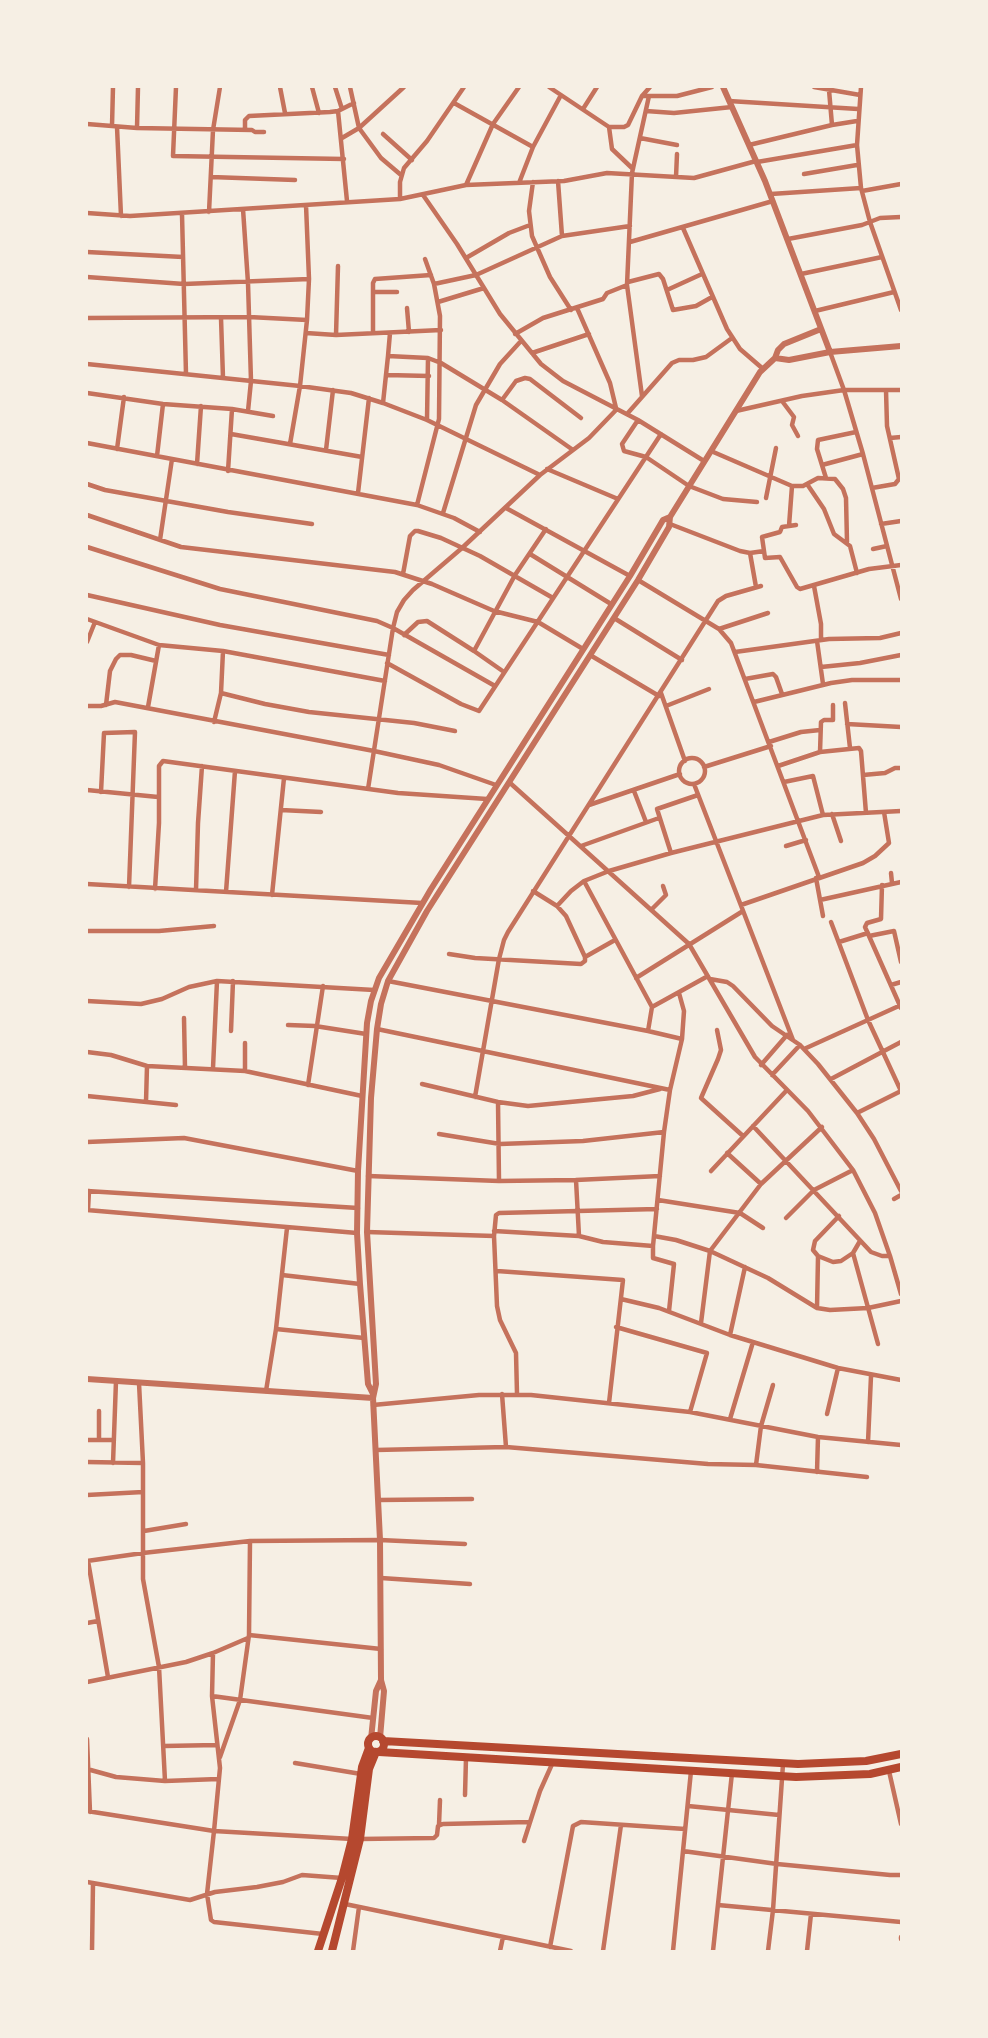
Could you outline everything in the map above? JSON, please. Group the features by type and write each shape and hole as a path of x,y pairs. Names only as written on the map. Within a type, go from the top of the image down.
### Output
{"main road":[{"path":"901,1754 866,1761 783,1764 382,1740 374,1737 368,1744 375,1751 782,1776 850,1775 889,1771 901,1767"},
{"path":"318,1951 356,1839 361,1774 375,1751 383,1747 382,1740"},
{"path":"332,1951 345,1904 369,1769 375,1751"},
{"path":"335,1900 345,1904"}],"street":[{"path":"112,87 122,216"},
{"path":"137,128 138,87"},
{"path":"176,87 173,156 344,159"},
{"path":"209,212 213,130 220,88 228,87"},
{"path":"279,87 285,113"},
{"path":"312,87 320,113"},
{"path":"335,87 340,110 347,201"},
{"path":"350,87 358,128 381,158 401,176"},
{"path":"342,138 358,128 404,87"},
{"path":"400,199 401,176 464,87"},
{"path":"466,185 493,124 519,87"},
{"path":"549,87 609,128 628,125 650,87"},
{"path":"583,109 597,87"},
{"path":"646,96 677,96 712,87"},
{"path":"723,87 772,197 844,390 901,598"},
{"path":"814,87 860,95"},
{"path":"861,87 857,121 857,165 861,189 870,222 901,310"},
{"path":"829,88 832,125"},
{"path":"519,183 533,147 561,95"},
{"path":"642,396 628,284 633,171 646,111 646,96"},
{"path":"245,130 245,120 249,116 320,113 340,110 354,103"},
{"path":"453,103 533,147"},
{"path":"646,111 674,113 730,104 858,109"},
{"path":"749,144 857,121"},
{"path":"87,124 264,132"},
{"path":"609,128 612,149 633,171"},
{"path":"383,134 412,160"},
{"path":"640,138 677,144"},
{"path":"87,213 122,216 182,214 400,199 466,185 558,182 633,171 694,178 757,161 857,145"},
{"path":"676,177 677,154"},
{"path":"804,174 857,165"},
{"path":"211,177 295,180"},
{"path":"533,182 529,211 536,248 550,277 589,334 610,383 617,408"},
{"path":"558,182 562,237"},
{"path":"630,242 683,228 772,197 901,184"},
{"path":"423,195 515,334 552,373 638,420 704,461"},
{"path":"290,444 300,386 307,320 309,279 306,204"},
{"path":"243,209 251,381 248,411"},
{"path":"182,214 186,374"},
{"path":"788,239 862,225 880,218 901,217"},
{"path":"466,258 509,233 530,225"},
{"path":"434,284 476,275 562,237 630,226"},
{"path":"683,228 732,338 750,359 762,368"},
{"path":"87,252 183,257"},
{"path":"801,274 882,257"},
{"path":"417,505 439,426 441,330 434,284 425,259"},
{"path":"336,335 338,266"},
{"path":"515,334 543,318 603,299 607,293 659,274 663,279 673,310 696,306 712,297"},
{"path":"667,290 702,274"},
{"path":"373,333 373,283 377,278 431,275"},
{"path":"87,277 184,284 309,279"},
{"path":"438,302 484,288"},
{"path":"815,311 894,291"},
{"path":"373,292 397,292"},
{"path":"407,308 409,332"},
{"path":"87,318 249,317 307,320"},
{"path":"221,318 223,378"},
{"path":"382,1740 384,1691 381,1680 379,1500 373,1399 376,1384 367,1232 377,1029 388,981 427,911 638,580 689,486 762,368 775,358 778,350 784,344 821,329"},
{"path":"306,333 336,335 441,330"},
{"path":"383,403 390,333"},
{"path":"532,353 589,334"},
{"path":"627,414 672,363 706,357 732,338"},
{"path":"442,513 476,405 500,364 521,340"},
{"path":"775,358 789,360 830,352 901,346"},
{"path":"388,356 428,358 441,363 502,400 573,450"},
{"path":"427,420 428,358"},
{"path":"87,364 300,386 369,398 427,420 540,475"},
{"path":"387,375 429,376"},
{"path":"502,400 516,381 530,379 581,418"},
{"path":"326,450 333,390"},
{"path":"736,411 844,390 901,390"},
{"path":"872,488 895,484 899,479 887,426 886,390"},
{"path":"87,400 87,393 163,404 232,409 273,416"},
{"path":"117,449 124,397"},
{"path":"358,493 369,398"},
{"path":"782,401 794,417 792,424 798,436"},
{"path":"157,456 163,404"},
{"path":"197,464 201,406"},
{"path":"368,789 393,628 397,612 404,600 540,475 589,438 617,408"},
{"path":"228,471 232,409"},
{"path":"638,420 622,446 624,451 646,457 689,486 723,499 757,502"},
{"path":"826,478 817,449 818,440 856,432"},
{"path":"231,434 362,457"},
{"path":"387,663 478,711 661,434"},
{"path":"890,438 901,437"},
{"path":"87,443 417,505 442,513 480,532"},
{"path":"766,498 772,478 776,448"},
{"path":"711,451 792,486 798,487 818,478 835,479 843,489 846,498 847,542 857,573"},
{"path":"822,465 862,454"},
{"path":"160,540 172,459"},
{"path":"547,469 618,499"},
{"path":"87,484 167,501 312,524"},
{"path":"807,484 824,509 834,534 847,542"},
{"path":"789,526 792,486"},
{"path":"506,508 630,576"},
{"path":"87,515 181,547 379,569 403,574 494,611 538,622 583,649"},
{"path":"373,1399 368,1387 360,1284 357,1233 358,1170 366,1034 375,990 385,966 663,520 718,543 750,553 764,551"},
{"path":"881,524 901,520"},
{"path":"796,525 782,527 780,532 762,536 767,559 780,557 797,588 901,565"},
{"path":"474,651 515,575 546,529"},
{"path":"403,574 410,536 415,531 441,538 462,548 515,575 553,598"},
{"path":"873,549 887,546"},
{"path":"87,547 220,589 366,618 393,628 495,686"},
{"path":"475,1097 504,940 533,891 722,598 758,587 750,553"},
{"path":"530,554 611,604"},
{"path":"638,580 707,621 727,636 800,821 818,877 823,916"},
{"path":"814,586 821,624 819,641 823,684"},
{"path":"87,595 220,625 388,655"},
{"path":"719,629 768,613"},
{"path":"614,618 682,660"},
{"path":"87,620 159,645 223,651 385,681"},
{"path":"404,634 418,622 427,621 504,672"},
{"path":"87,642 95,622"},
{"path":"735,652 819,641 880,638 901,633"},
{"path":"148,708 159,645"},
{"path":"214,722 221,693 223,651"},
{"path":"106,705 110,671 120,655 131,655 156,661"},
{"path":"590,655 660,694 685,761"},
{"path":"821,667 860,663 901,655"},
{"path":"745,679 773,674 782,694"},
{"path":"754,702 823,684 852,680 901,680"},
{"path":"666,706 709,689"},
{"path":"221,693 265,705 414,723 455,731"},
{"path":"87,706 116,702 374,751 439,765 496,785"},
{"path":"845,703 850,748"},
{"path":"820,752 822,721 833,720 833,705"},
{"path":"847,724 901,727"},
{"path":"705,767 801,732 820,730"},
{"path":"101,792 104,733 134,731 136,733 129,887"},
{"path":"778,766 820,752 857,748 861,751 866,813"},
{"path":"705,767 696,759 685,761 680,767 680,774 684,780 693,784 698,795 793,1040"},
{"path":"156,889 159,766 166,760 368,789 487,800"},
{"path":"196,890 202,766"},
{"path":"693,784 704,776 705,767"},
{"path":"863,775 887,773 895,768 901,768"},
{"path":"226,892 234,771"},
{"path":"589,805 680,774"},
{"path":"784,782 813,776 823,815"},
{"path":"272,895 285,778"},
{"path":"509,782 689,944 749,1050 822,1127 853,1170 875,1213 901,1294"},
{"path":"87,790 158,797"},
{"path":"634,790 646,822"},
{"path":"670,853 657,812 659,808 698,795"},
{"path":"281,810 321,812"},
{"path":"557,906 584,881 670,853 823,815 901,811"},
{"path":"636,978 742,908 818,877 863,863 884,849 890,840 884,812"},
{"path":"832,814 841,841"},
{"path":"581,846 658,818"},
{"path":"786,846 806,840"},
{"path":"891,873 892,884"},
{"path":"584,881 652,1007 648,1031"},
{"path":"820,900 901,882"},
{"path":"87,884 421,905 427,911"},
{"path":"772,1075 802,1047 901,1006 866,925 882,917 882,885"},
{"path":"652,909 666,895 663,886"},
{"path":"449,954 581,964 585,961 566,916 557,906 533,891"},
{"path":"831,922 868,1020 901,1091 856,1113"},
{"path":"87,931 159,931 214,926"},
{"path":"839,942 894,931 901,962"},
{"path":"585,957 615,940"},
{"path":"652,1007 709,977 734,986 772,1026 802,1047 831,1079 874,1139 901,1191"},
{"path":"87,1001 141,1004 162,999 189,987 217,981 375,990"},
{"path":"213,1068 217,981"},
{"path":"231,1031 233,981"},
{"path":"388,981 682,1039"},
{"path":"891,985 901,982"},
{"path":"308,1085 322,986"},
{"path":"669,1311 674,1264 652,1258 664,1132 670,1090 682,1039 684,1011 679,993"},
{"path":"184,1018 185,1068"},
{"path":"288,1025 315,1026 366,1034"},
{"path":"377,1029 670,1090"},
{"path":"717,1030 721,1050 701,1098 743,1136"},
{"path":"761,1065 791,1032"},
{"path":"831,1079 901,1042"},
{"path":"245,1043 245,1071"},
{"path":"87,1052 111,1055 147,1066 245,1071 362,1096"},
{"path":"146,1102 147,1066"},
{"path":"422,1084 498,1102 528,1106 633,1096 663,1088"},
{"path":"711,1170 787,1090"},
{"path":"87,1096 176,1105"},
{"path":"498,1102 499,1181"},
{"path":"753,1126 860,1241 876,1255 890,1256"},
{"path":"700,1323 710,1251 761,1184 822,1127"},
{"path":"439,1134 500,1144 583,1141 664,1132"},
{"path":"87,1142 184,1138 358,1170"},
{"path":"727,1153 761,1184"},
{"path":"786,1218 814,1190 853,1170"},
{"path":"368,1176 499,1181 660,1176"},
{"path":"576,1180 579,1236"},
{"path":"357,1233 88,1210 88,1191 358,1208"},
{"path":"894,1199 901,1196"},
{"path":"658,1200 740,1213 763,1227"},
{"path":"517,1394 515,1348 498,1313 494,1233 496,1215 499,1213 657,1209"},
{"path":"839,1216 813,1244 813,1250 825,1260 837,1262 853,1252 860,1241"},
{"path":"266,1391 276,1329 287,1228"},
{"path":"367,1232 579,1236 603,1242 653,1246"},
{"path":"654,1236 710,1251 768,1278 817,1308 830,1310 868,1308 901,1301"},
{"path":"853,1252 878,1344"},
{"path":"817,1308 819,1256"},
{"path":"730,1335 745,1267"},
{"path":"497,1271 620,1279 623,1283 609,1402"},
{"path":"282,1275 360,1284"},
{"path":"621,1299 669,1311 730,1335 838,1368 901,1380"},
{"path":"616,1328 707,1353 690,1412"},
{"path":"276,1329 364,1338"},
{"path":"730,1419 753,1342"},
{"path":"827,1414 838,1368"},
{"path":"868,1442 871,1376"},
{"path":"87,1379 373,1399 517,1394 690,1412 818,1437 901,1445"},
{"path":"113,1462 116,1381"},
{"path":"139,1383 143,1463 143,1579 159,1667 165,1780"},
{"path":"756,1465 761,1426 773,1385"},
{"path":"502,1394 506,1447"},
{"path":"99,1411 99,1440"},
{"path":"817,1472 818,1437"},
{"path":"87,1440 114,1440"},
{"path":"376,1450 506,1447 708,1464 756,1465 867,1477"},
{"path":"87,1462 143,1463"},
{"path":"87,1495 143,1492"},
{"path":"379,1500 472,1499"},
{"path":"144,1531 186,1524"},
{"path":"108,1677 88,1561 250,1541 380,1540 465,1544"},
{"path":"219,1758 240,1700 248,1636 250,1541"},
{"path":"381,1578 470,1584"},
{"path":"87,1623 98,1621"},
{"path":"87,1682 213,1653 248,1636 381,1649"},
{"path":"213,1653 212,1696 219,1758 207,1894 209,1917 214,1922 323,1934"},
{"path":"371,1739 376,1688 381,1680"},
{"path":"212,1696 373,1718"},
{"path":"87,1739 89,1812 214,1831 356,1839 434,1838 437,1836 439,1825 440,1800"},
{"path":"164,1746 217,1745"},
{"path":"465,1795 466,1758"},
{"path":"524,1841 540,1791 553,1762"},
{"path":"295,1763 361,1774"},
{"path":"768,1951 774,1910 783,1764"},
{"path":"88,1769 116,1777 165,1780 218,1779"},
{"path":"673,1951 691,1771"},
{"path":"889,1771 901,1824"},
{"path":"713,1951 732,1773"},
{"path":"688,1806 779,1815"},
{"path":"439,1825 529,1822"},
{"path":"550,1947 573,1826 581,1822 686,1829"},
{"path":"603,1951 621,1825"},
{"path":"683,1851 777,1864 901,1875"},
{"path":"92,1951 90,1882 190,1900 199,1899 207,1894 256,1887 302,1875 342,1878"},
{"path":"345,1904 569,1951"},
{"path":"718,1905 901,1922"},
{"path":"353,1951 359,1907"},
{"path":"807,1951 811,1914"},
{"path":"500,1951 503,1937"},
{"path":"531,1951 533,1943"}]}
